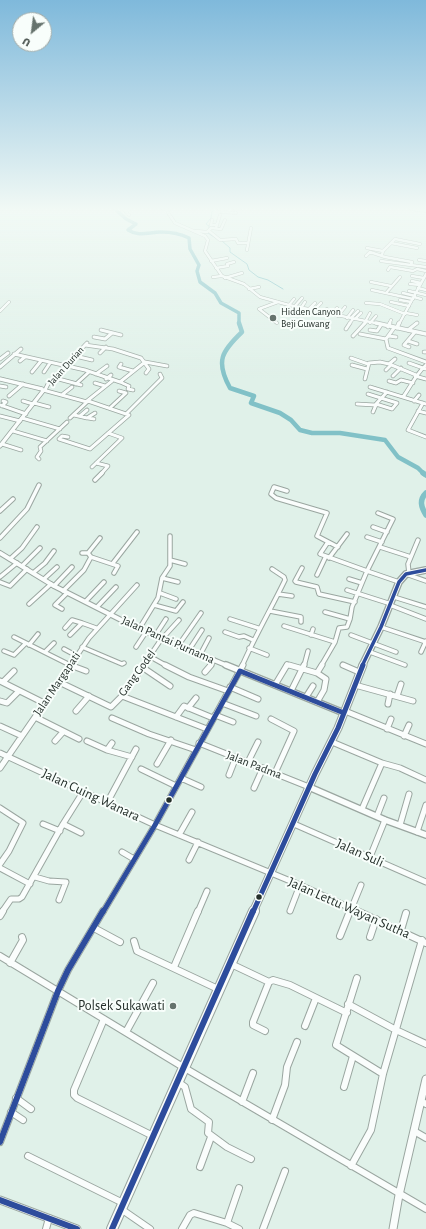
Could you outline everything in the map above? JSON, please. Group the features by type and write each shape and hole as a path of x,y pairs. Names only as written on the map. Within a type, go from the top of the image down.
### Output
{"highway":[{"path":"112,1229 215,998 229,963 294,824 309,787 332,742 359,672 370,652 391,605 399,582 407,573 426,570"}],"street":[{"path":"214,265 225,278 243,284 257,295 278,302 426,334"},
{"path":"216,268 228,265"},
{"path":"414,265 426,267"},
{"path":"388,270 390,268 397,270 413,271 416,269 426,271"},
{"path":"225,278 242,273"},
{"path":"426,274 398,328 386,339 386,345 391,350 426,362"},
{"path":"213,277 222,276"},
{"path":"412,276 424,278"},
{"path":"384,294 400,277"},
{"path":"371,282 391,286"},
{"path":"411,282 416,294"},
{"path":"249,289 259,287"},
{"path":"372,290 384,294 416,294"},
{"path":"408,290 422,299"},
{"path":"400,300 426,290"},
{"path":"403,293 426,295"},
{"path":"294,306 302,298"},
{"path":"289,305 294,299"},
{"path":"0,311 8,302"},
{"path":"277,323 259,309 278,302"},
{"path":"301,308 305,302"},
{"path":"366,302 379,304 405,313 417,315"},
{"path":"391,302 409,307"},
{"path":"309,309 315,303"},
{"path":"314,310 321,303"},
{"path":"395,305 409,307"},
{"path":"338,316 345,307"},
{"path":"331,314 337,308"},
{"path":"323,312 327,309"},
{"path":"347,318 353,310"},
{"path":"346,330 358,311"},
{"path":"353,319 361,313"},
{"path":"367,322 370,313"},
{"path":"353,336 367,322 376,316"},
{"path":"388,327 390,320"},
{"path":"370,330 377,331 382,321"},
{"path":"408,330 417,323"},
{"path":"101,330 121,335"},
{"path":"409,347 404,345 415,332"},
{"path":"94,337 105,339 112,333"},
{"path":"360,334 386,339"},
{"path":"389,336 396,337"},
{"path":"410,337 415,339"},
{"path":"408,341 417,344"},
{"name":"Jalan Durian","path":"44,390 64,366 86,344 106,347"},
{"path":"100,353 106,347 141,358 146,362 167,366"},
{"path":"0,367 3,362 21,349"},
{"path":"0,359 8,353"},
{"path":"14,354 41,362 89,372 112,381 120,382 126,386 129,386 128,389 133,390"},
{"path":"75,356 92,360"},
{"path":"20,361 25,357"},
{"path":"351,358 368,364 379,362 398,365 403,369 426,379"},
{"path":"386,370 395,358"},
{"path":"3,362 12,362"},
{"path":"32,372 41,362"},
{"path":"120,382 146,362"},
{"path":"146,362 149,370 146,373"},
{"path":"44,372 50,363"},
{"path":"408,363 426,369"},
{"path":"121,364 119,366 133,371"},
{"path":"352,364 367,369"},
{"path":"365,379 368,364"},
{"path":"403,397 413,383 415,375 426,365"},
{"path":"97,376 107,366"},
{"path":"393,376 403,369"},
{"path":"76,384 89,372"},
{"path":"68,437 62,436 58,439 89,449 129,415 127,413 148,394 162,377 160,374"},
{"path":"106,379 111,375"},
{"path":"55,378 81,385"},
{"path":"0,379 63,394 127,413"},
{"path":"389,381 396,383 401,380 413,383"},
{"path":"70,418 112,381"},
{"path":"95,383 105,386"},
{"path":"9,396 23,384"},
{"path":"0,386 6,388"},
{"path":"111,408 126,393 120,391 126,386"},
{"path":"63,394 72,387"},
{"path":"370,387 424,404 418,411 408,430 426,437"},
{"path":"1,445 44,390"},
{"path":"373,412 377,406 376,404 387,392"},
{"path":"357,404 376,404 392,409 397,403 368,394"},
{"path":"414,401 419,395"},
{"path":"1,405 6,402 3,401"},
{"path":"23,401 49,406"},
{"path":"1,405 26,414"},
{"path":"80,416 87,410"},
{"path":"418,411 426,413"},
{"path":"88,418 95,412"},
{"path":"74,414 94,419"},
{"path":"0,416 60,429"},
{"path":"39,459 36,457 41,451 40,447 67,422"},
{"path":"13,431 47,441"},
{"path":"92,466 122,438 108,433"},
{"path":"0,438 6,440"},
{"path":"1,445 21,450"},
{"path":"95,480 108,466 96,463"},
{"path":"0,538 27,509 39,485"},
{"path":"288,491 274,487 271,494 276,498 327,513 317,536 338,547"},
{"path":"0,511 13,499"},
{"path":"317,673 334,642 339,628 346,628 350,619 352,607 359,594 367,571 393,518 378,514"},
{"path":"10,559 30,538 37,527"},
{"path":"373,527 387,532"},
{"path":"113,564 137,532"},
{"path":"316,575 328,557 338,547 346,534"},
{"path":"139,629 160,593 162,578 170,566 170,536"},
{"path":"367,537 382,542"},
{"path":"62,609 55,605 84,570 90,555 100,538"},
{"path":"418,540 410,557 407,573 426,581"},
{"path":"328,542 320,553 399,582"},
{"path":"380,547 410,557"},
{"path":"22,566 40,548"},
{"path":"34,573 45,563 54,551"},
{"name":"Jalan Pantai Purnama","path":"0,553 65,592 86,601 139,629 306,698 344,712"},
{"path":"82,553 119,566 114,573"},
{"path":"170,560 185,564"},
{"path":"0,577 17,563"},
{"path":"44,579 57,566"},
{"path":"29,604 53,585 72,567"},
{"path":"302,568 295,581 296,582 317,587 319,594 355,602"},
{"path":"0,1141 58,991 181,778 240,671 252,640 258,628 270,611 272,604 285,580 284,577 272,569"},
{"path":"0,582 10,586 27,570"},
{"path":"162,578 178,582"},
{"path":"349,580 362,583"},
{"path":"86,601 104,582"},
{"name":"Jalan Margapati","path":"0,768 96,628 137,585"},
{"path":"97,607 116,587"},
{"path":"347,590 426,619"},
{"path":"160,593 176,599"},
{"path":"278,594 292,596"},
{"path":"394,597 426,607"},
{"path":"154,605 176,611 182,602"},
{"path":"270,611 302,617 301,622"},
{"path":"325,612 350,619"},
{"path":"178,646 201,613"},
{"path":"155,636 166,619"},
{"path":"230,619 258,628"},
{"path":"64,628 72,620 96,628"},
{"name":"Gang Godel","path":"89,696 111,707 122,696 149,656 179,620"},
{"path":"70,635 82,623"},
{"path":"284,626 334,642"},
{"path":"381,627 425,641 421,652"},
{"path":"311,635 313,629"},
{"path":"188,650 202,630"},
{"path":"136,647 146,632"},
{"path":"225,632 239,637 244,636 252,640"},
{"path":"4,651 14,655 38,634"},
{"path":"351,635 396,652"},
{"path":"14,637 45,652 55,659 86,671"},
{"path":"200,655 209,638"},
{"path":"45,652 54,643"},
{"path":"82,647 122,664 124,663"},
{"path":"249,648 267,655"},
{"path":"64,649 77,656"},
{"path":"291,691 303,668 308,651"},
{"path":"370,652 405,665"},
{"path":"149,656 189,677 258,699"},
{"path":"205,672 214,660"},
{"path":"276,685 287,664 317,673 326,679 324,691 317,702"},
{"path":"343,665 359,672"},
{"path":"142,667 156,675 162,682 170,686"},
{"path":"14,671 2,682 44,703"},
{"path":"59,682 89,696 76,711"},
{"path":"397,696 401,684"},
{"path":"355,685 413,701"},
{"path":"306,698 313,686"},
{"path":"0,701 7,703 19,691"},
{"path":"388,704 390,694"},
{"path":"122,696 207,729"},
{"path":"188,708 196,698"},
{"path":"222,702 256,716"},
{"path":"176,717 183,707 233,722"},
{"path":"344,712 426,744"},
{"path":"35,717 79,739"},
{"path":"112,718 149,734 196,750"},
{"path":"271,719 294,731 275,773"},
{"path":"386,729 390,719"},
{"path":"404,736 409,725"},
{"path":"0,726 22,736"},
{"path":"55,741 63,732"},
{"path":"157,764 170,740"},
{"path":"87,741 107,750 132,757"},
{"path":"248,762 258,742"},
{"path":"332,742 382,763 400,768 426,780"},
{"path":"107,750 112,743"},
{"name":"Jalan Padma","path":"199,743 309,787"},
{"path":"107,803 122,779 136,749"},
{"name":"Jalan Cuing Wanara","path":"0,753 155,825 271,873"},
{"path":"229,775 236,757"},
{"path":"362,809 382,763"},
{"path":"254,788 263,768"},
{"path":"141,769 176,786"},
{"path":"181,778 201,787"},
{"path":"309,787 426,836"},
{"path":"0,916 11,899 22,898 63,824 83,792"},
{"path":"400,825 409,794"},
{"path":"377,816 384,798"},
{"path":"417,832 426,805"},
{"path":"0,808 23,823 9,851 0,864"},
{"path":"179,835 192,812"},
{"path":"370,857 385,820"},
{"path":"43,824 60,831"},
{"path":"63,824 81,833"},
{"name":"Jalan Suli","path":"294,824 426,882"},
{"path":"190,860 198,842"},
{"path":"122,852 134,859"},
{"path":"0,868 30,884"},
{"name":"Jalan Lettu Wayan Sutha","path":"271,873 401,930 424,942"},
{"path":"35,877 49,881 66,882 59,900"},
{"path":"290,911 300,885"},
{"path":"340,936 361,885"},
{"path":"174,968 207,891"},
{"path":"401,930 406,913"},
{"path":"370,937 376,919"},
{"path":"94,928 120,942"},
{"path":"10,963 23,940 22,937"},
{"path":"134,941 137,951 218,989"},
{"path":"352,1166 371,1130 383,1074 418,957 424,942"},
{"path":"0,957 272,1120 399,1195 426,1209"},
{"path":"229,963 269,982 272,980 290,985 347,1013"},
{"path":"357,978 336,1045 383,1074"},
{"path":"266,1031 254,1025 253,1022 269,982"},
{"path":"126,1032 153,983"},
{"path":"305,1026 316,998"},
{"path":"348,1004 396,1030 426,1044"},
{"path":"104,1019 74,1090 74,1095 77,1098 153,1136"},
{"path":"272,1120 285,1085 287,1067 297,1042"},
{"path":"344,1086 353,1056"},
{"path":"242,1102 253,1073"},
{"path":"393,1229 399,1195 414,1131 423,1103 426,1079"},
{"path":"177,1081 185,1087 191,1108 208,1121 207,1131 211,1137 251,1159"},
{"path":"16,1098 31,1109"},
{"path":"11,1112 23,1120"},
{"path":"414,1131 426,1138"},
{"path":"200,1167 211,1137"},
{"path":"28,1156 122,1206 150,1229"},
{"path":"263,1229 285,1171"},
{"path":"227,1223 239,1188"},
{"path":"0,1200 77,1229"},
{"path":"182,1229 192,1214 227,1223 239,1229"},
{"path":"46,1229 49,1218"}],"waterway":[{"path":"199,265 197,271 200,282 215,293 221,303 239,313 239,323"},
{"path":"247,265 249,270 258,277 268,280 283,289"},
{"path":"239,323 242,332 225,351 222,363 225,379 230,388 254,396 251,403 280,413 291,420 300,430 312,433 340,433 385,440 398,457 418,468 423,473"},
{"path":"426,493 422,498 423,509 426,515"}],"transit line":[{"path":"112,1229 218,989 315,774 338,728 359,672 381,627 399,582 406,574 426,570"},
{"path":"0,1142 58,991 68,970 155,825 240,671 344,713"},
{"path":"0,1200 77,1229"}],"place":[{"name":"Hidden Canyon Beji Guwang","path":"273,318"},
{"name":"Polsek Sukawati","path":"173,1006"}]}
